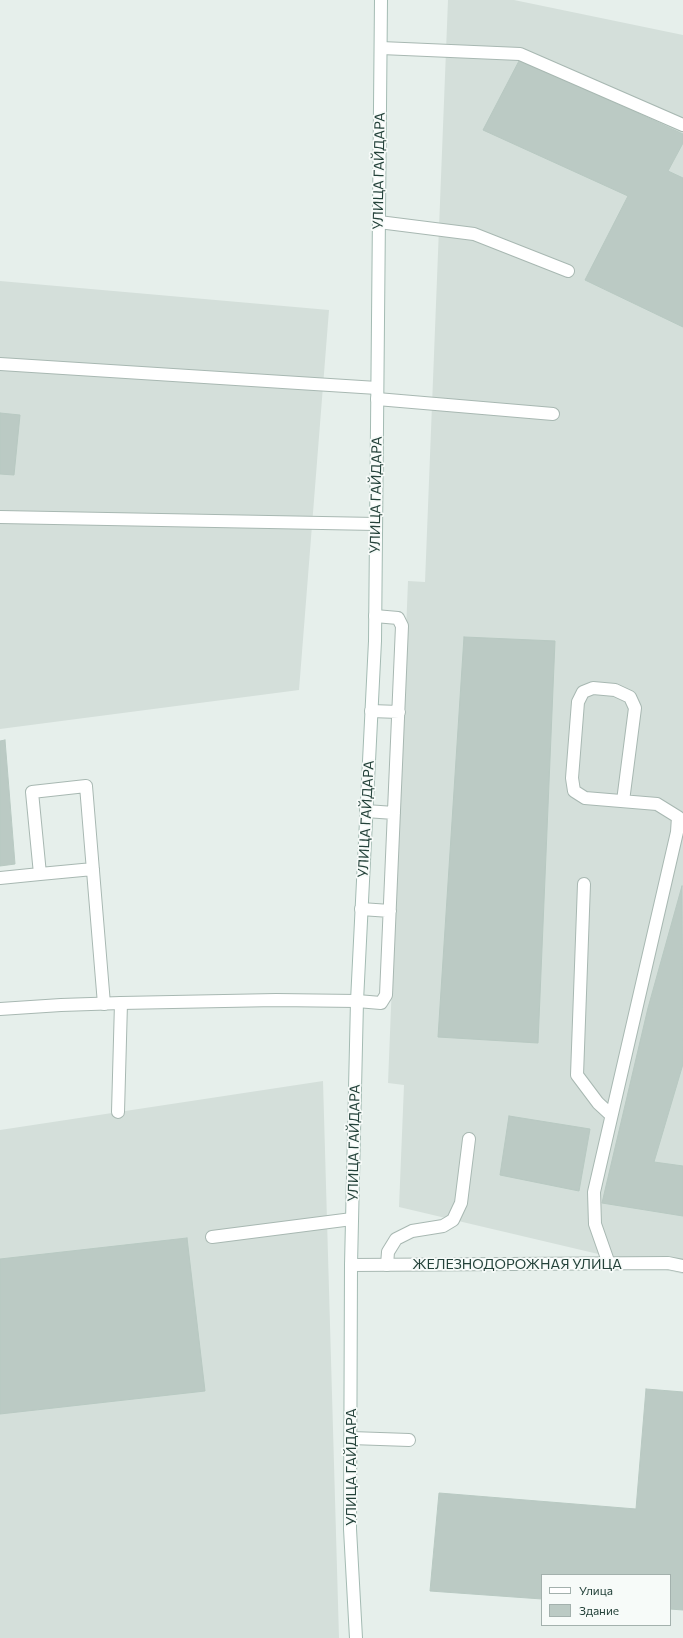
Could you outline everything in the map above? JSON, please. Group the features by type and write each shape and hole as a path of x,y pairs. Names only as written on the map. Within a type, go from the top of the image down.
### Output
{"main road":[{"name":"УЛИЦА ГАЙДАРА","path":"356,1638 350,1529 351,1265 357,1001 375,616 381,0"},
{"path":"381,48 520,54 683,125"},
{"path":"379,222 474,234 568,271"},
{"path":"0,364 377,393 552,414"},
{"path":"0,517 376,524"},
{"path":"0,1009 121,1003 276,1000 357,1001 377,1004 386,998 402,623 398,618 375,616"},
{"path":"609,1264 595,1224 593,1205 596,1179 678,832 678,817 658,804 585,798 574,791 572,778 578,702 583,692 593,688 615,690 630,697 635,708 623,801"},
{"path":"371,711 399,712"},
{"path":"40,874 32,792 86,786 104,1004"},
{"path":"366,811 394,813"},
{"path":"0,878 93,869"},
{"path":"584,884 577,1075 598,1103 611,1115"},
{"path":"361,909 390,911"},
{"path":"118,1112 121,1003"},
{"path":"387,1265 388,1252 396,1240 412,1231 443,1226 453,1220 461,1203 469,1139"},
{"path":"212,1237 352,1219"},
{"name":"ЖЕЛЕЗНОДОРОЖНАЯ УЛИЦА","path":"351,1265 668,1263 683,1266"},
{"path":"351,1438 410,1440"}],"shaded area":[{"path":"448,0 514,0 683,35 683,1274 399,1207 404,1085 388,1083 408,581 425,582"},
{"path":"0,281 329,310 299,690 0,729"},
{"path":"323,1081 339,1638 0,1638 0,1130"}],"building":[{"path":"520,59 683,134 683,143 668,171 683,178 683,327 585,280 628,196 483,130"},
{"path":"0,413 20,415 14,475 0,474"},
{"path":"464,637 555,641 538,1043 438,1037"},
{"path":"5,740 15,864 0,866 0,741"},
{"path":"682,886 683,1064 654,1162 683,1166 683,1216 602,1203 648,1008"},
{"path":"509,1116 590,1129 579,1191 500,1175"},
{"path":"187,1238 205,1391 0,1414 0,1259"},
{"path":"646,1389 683,1392 683,1610 671,1609 671,1574 541,1574 541,1599 430,1591 439,1493 636,1509"}]}
